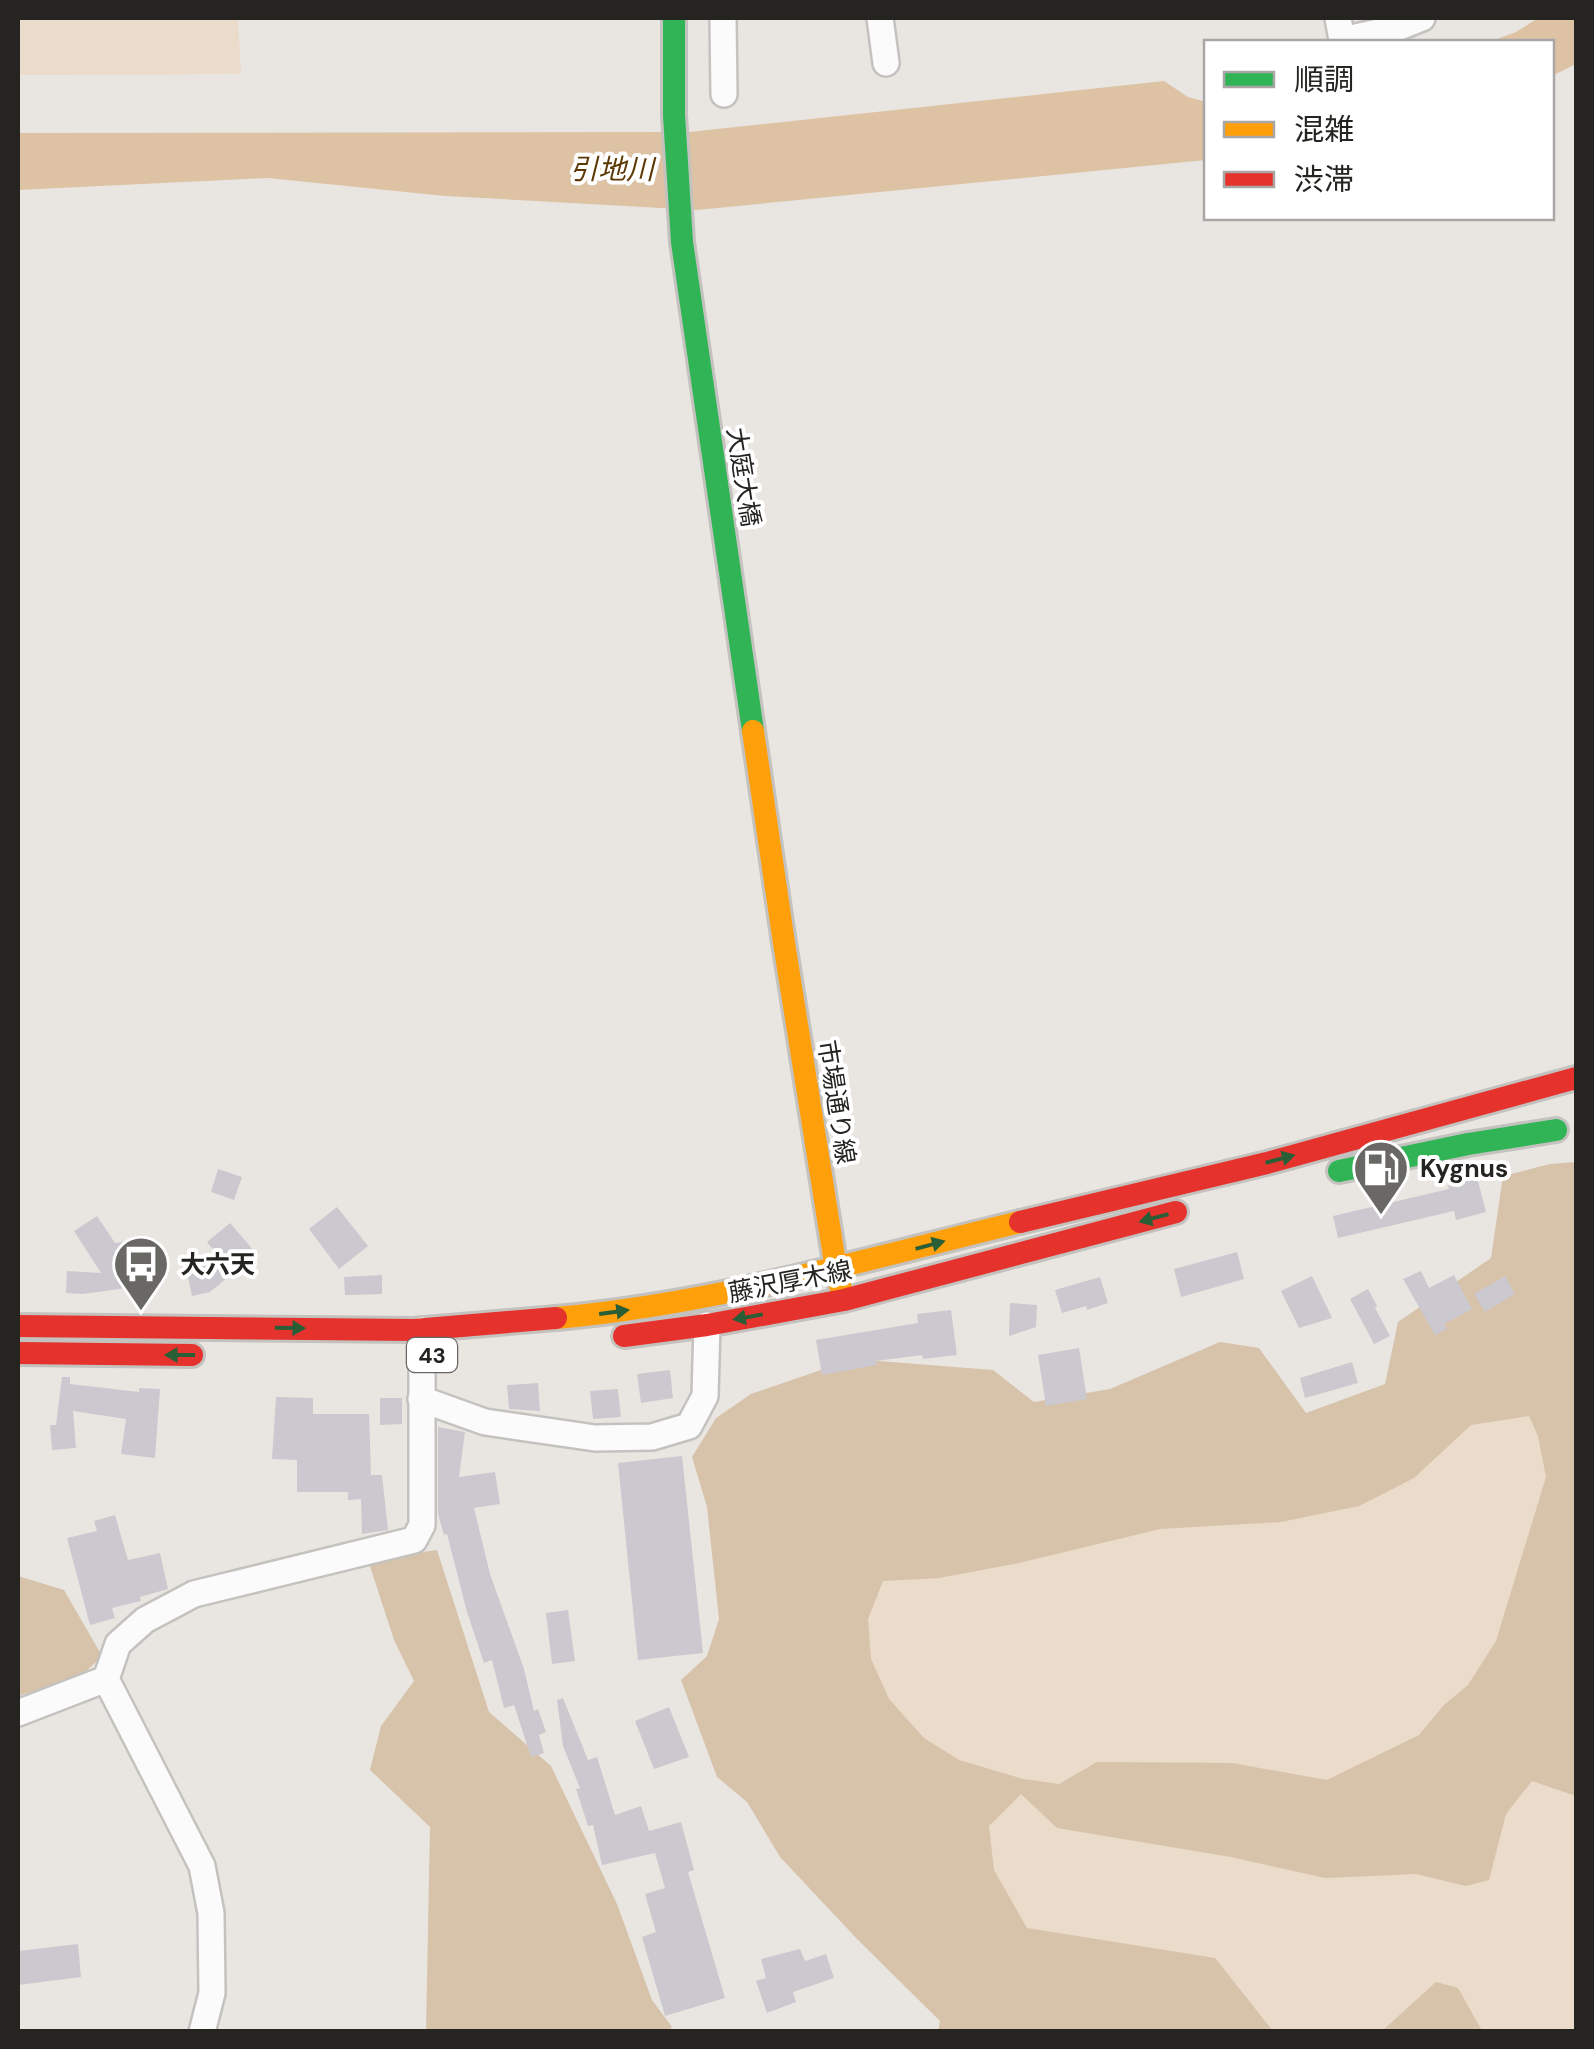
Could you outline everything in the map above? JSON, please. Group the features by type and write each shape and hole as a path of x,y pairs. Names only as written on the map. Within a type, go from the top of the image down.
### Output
{"main road":[{"name":"大庭大橋","path":"674,18 674,114 682,242 784,943"},
{"name":"市場通り線","path":"784,943 844,1300"},
{"name":"藤沢厚木線","path":"1446,1115 1576,1054"},
{"name":"藤沢厚木線","path":"18,1326 421,1349 836,1269 1267,1163 1576,1078"},
{"path":"1321,1175 1414,1154 1556,1130"},
{"name":"藤沢厚木線","path":"601,1338 707,1325 844,1300 1205,1204"},
{"path":"18,1353 221,1355"}],"street":[{"path":"723,18 724,94"},
{"path":"880,18 886,63"},
{"path":"1338,18 1342,40 1397,28 1422,18"},
{"path":"421,1399 486,1422 595,1438 652,1437 689,1426 705,1396 707,1325"},
{"path":"202,2032 212,1993 211,1913 202,1866 106,1680 118,1644 146,1620 194,1594 414,1540 422,1525 421,1349"},
{"path":"18,1712 106,1680"}],"shaded area":[{"path":"18,18 238,18 241,74 18,75"},
{"path":"1576,1162 1576,1796 1532,1781 1506,1814 1489,1880 1466,1886 1416,1874 1325,1878 1231,1857 1057,1828 1021,1794 989,1826 994,1870 1027,1928 1215,1958 1273,2031 938,2031 940,2021 780,1857 747,1802 717,1777 681,1680 707,1656 719,1619 707,1507 692,1457 716,1418 751,1394 853,1359 993,1370 1034,1402 1110,1389 1220,1342 1259,1348 1306,1413 1385,1384 1398,1322 1491,1258 1503,1176","holes":["1529,1416 1538,1436 1546,1477 1496,1641 1468,1685 1444,1705 1419,1735 1327,1780 1232,1763 1097,1762 1059,1784 1023,1779 959,1760 924,1738 889,1699 871,1659 868,1619 883,1581 939,1578 1019,1563 1160,1529 1281,1522 1359,1506 1414,1478 1471,1425"]},
{"path":"1576,1286 1576,2031 1241,2031 1002,1938 856,1729 859,1577 1499,1406"},
{"path":"437,1550 489,1712 551,1766 617,1904 652,2000 672,2027 669,2031 426,2031 430,1827 370,1770 381,1726 414,1681 394,1640 368,1560"},
{"path":"18,1576 64,1590 102,1656 74,1683 56,1684 18,1696"},
{"path":"1436,1982 1458,1988 1480,2031 1382,2031"}],"water":[{"path":"1538,18 1576,18 1576,64 1554,75 1554,40 1494,40"},
{"name":"引地川","path":"1164,81 1188,97 1204,101 1204,160 697,210 445,196 268,178 18,190 18,133 689,132"}],"building":[{"path":"218,1169 242,1177 234,1200 211,1192"},
{"path":"1477,1177 1486,1212 1456,1220 1454,1211 1338,1238 1333,1216 1449,1189 1448,1185"},
{"path":"337,1207 368,1246 339,1269 309,1229"},
{"path":"97,1216 115,1243 149,1238 155,1284 66,1293 67,1271 101,1273 74,1231"},
{"path":"230,1223 255,1252 260,1251 210,1292 192,1296 186,1267 221,1259 207,1242"},
{"path":"1237,1252 1244,1279 1181,1297 1174,1269"},
{"path":"1421,1271 1429,1288 1454,1275 1472,1309 1444,1324 1447,1329 1435,1335 1403,1279"},
{"path":"382,1275 382,1294 345,1295 344,1277"},
{"path":"1312,1276 1332,1318 1299,1328 1281,1291"},
{"path":"1505,1276 1515,1294 1485,1312 1474,1294"},
{"path":"1100,1277 1108,1303 1062,1313 1055,1290"},
{"path":"1368,1289 1390,1336 1374,1344 1350,1299"},
{"path":"1010,1303 1037,1305 1036,1327 1009,1336"},
{"path":"951,1310 957,1355 876,1361 877,1365 822,1375 816,1340 918,1323 917,1314"},
{"path":"1079,1348 1087,1399 1046,1406 1038,1355"},
{"path":"1352,1362 1358,1383 1305,1398 1300,1378"},
{"path":"670,1370 673,1398 641,1403 637,1374"},
{"path":"62,1377 70,1377 70,1384 139,1392 139,1388 160,1389 155,1458 121,1454 126,1419 73,1411 76,1448 52,1450 50,1425 56,1425"},
{"path":"538,1383 540,1411 509,1409 507,1385"},
{"path":"618,1389 621,1417 593,1419 590,1391"},
{"path":"276,1397 313,1398 313,1414 369,1414 371,1475 382,1475 388,1530 362,1534 361,1499 348,1500 348,1492 297,1492 297,1460 272,1459"},
{"path":"380,1398 402,1398 402,1424 380,1425"},
{"path":"438,1427 465,1432 459,1477 495,1472 500,1504 474,1508 490,1574 524,1669 534,1711 538,1709 546,1732 539,1735 544,1753 531,1757 514,1705 504,1708 492,1660 484,1663 438,1514"},
{"path":"682,1456 703,1653 638,1660 618,1463"},
{"path":"115,1515 128,1560 160,1553 168,1589 112,1608 115,1618 90,1625 67,1538 97,1531 94,1521"},
{"path":"568,1610 575,1661 552,1664 546,1613"},
{"path":"563,1698 588,1760 597,1757 615,1815 641,1806 649,1831 681,1822 694,1870 688,1872 725,1998 665,2016 642,1937 656,1932 645,1894 665,1888 655,1853 602,1865 593,1825 588,1826 576,1789 580,1788 563,1746 557,1700"},
{"path":"669,1707 689,1757 654,1769 635,1721"},
{"path":"78,1944 81,1977 18,1985 18,1951"},
{"path":"800,1949 805,1961 826,1954 834,1978 793,1992 796,2002 767,2013 756,1981 766,1978 761,1959"}],"traffic: fast":[{"path":"674,18 674,115 682,242 753,731"},
{"path":"1339,1171 1556,1130"}],"traffic: slow":[{"path":"753,731 843,1297"},
{"path":"556,1318 732,1291 1020,1222"}],"traffic: jam":[{"path":"1020,1222 1267,1163 1576,1078"},
{"path":"624,1336 844,1300 1176,1212"},
{"path":"18,1326 414,1330 556,1318"},
{"path":"18,1353 192,1355"}],"place":[{"name":"Kygnus","path":"1381,1217"},
{"name":"大六天","path":"141,1313"}]}
